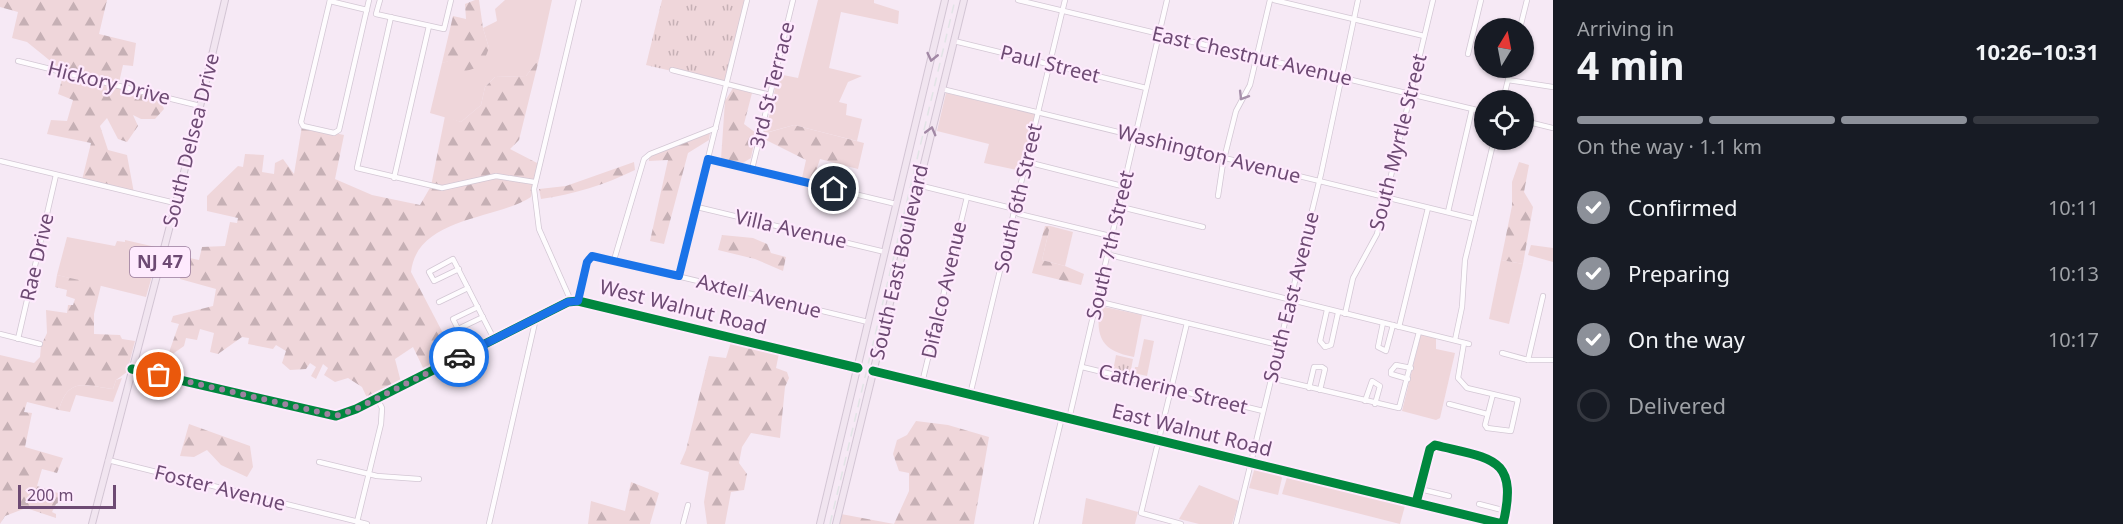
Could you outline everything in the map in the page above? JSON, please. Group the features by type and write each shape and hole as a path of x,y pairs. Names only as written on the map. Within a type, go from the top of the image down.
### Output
{"main road":[{"name":"South Delsea Drive","path":"92,524 200,106 225,0"},
{"path":"820,524 945,0"},
{"name":"South East Boulevard","path":"836,524 964,0"},
{"path":"847,412 862,415"}],"street":[{"path":"367,10 330,0 301,122 303,126 334,134 339,130 367,10 369,0"},
{"path":"380,0 376,14 444,29 451,0"},
{"path":"571,301 538,229 534,182 579,0"},
{"path":"679,276 747,0"},
{"name":"3rd St Terrace","path":"752,170 793,0"},
{"name":"East Chestnut Avenue","path":"1018,0 1472,109"},
{"name":"South 6th Street","path":"970,395 1065,0"},
{"name":"South 7th Street","path":"1069,419 1167,0"},
{"path":"1218,196 1223,159 1236,111 1250,85 1272,0 1424,36"},
{"name":"South East Avenue","path":"1236,524 1319,181 1358,0"},
{"name":"South Myrtle Street","path":"1345,314 1353,278 1375,238 1433,0"},
{"path":"1468,54 1481,0"},
{"path":"1522,18 1527,0"},
{"path":"391,17 357,168 442,188 496,176 534,182"},
{"path":"394,178 429,26"},
{"name":"Paul Street","path":"954,41 1146,88"},
{"name":"Hickory Drive","path":"18,61 200,106"},
{"path":"672,70 770,94"},
{"path":"1506,90 1508,80 1553,87"},
{"name":"Washington Avenue","path":"942,89 1475,219"},
{"path":"1448,212 1472,109"},
{"path":"1534,123 1553,128"},
{"path":"614,260 644,159 650,154 716,128"},
{"path":"1455,340 1462,307 1465,260 1492,150"},
{"path":"708,159 896,204"},
{"path":"0,161 175,203"},
{"path":"1027,162 1122,186"},
{"name":"Rae Drive","path":"18,339 56,175"},
{"path":"918,185 967,197 1019,214 1110,236"},
{"name":"Difalco Avenue","path":"922,384 967,197"},
{"path":"1117,206 1203,227"},
{"name":"Villa Avenue","path":"697,207 885,252"},
{"path":"1399,327 1428,208"},
{"path":"1106,254 1466,343 1457,372 1461,384 1519,402 1513,429 1507,432 1487,428 1487,414 1493,394"},
{"name":"Axtell Avenue","path":"578,301 589,258 594,256 868,322"},
{"path":"459,269 434,281 429,272 453,260 459,269 494,339"},
{"path":"439,302 468,288"},
{"path":"1528,360 1543,296"},
{"name":"West Walnut Road","path":"132,369 328,416 343,414 571,301 858,368"},
{"path":"1096,301 1279,345"},
{"path":"478,307 453,319 458,329 483,317"},
{"path":"1327,310 1320,341 1325,347 1331,345 1338,313"},
{"path":"489,524 536,318"},
{"path":"1181,524 1141,513 1187,323"},
{"path":"1383,323 1378,346 1386,351 1393,326"},
{"path":"1271,378 1399,408 1419,332"},
{"path":"0,334 40,344"},
{"path":"1502,353 1528,360 1553,360"},
{"path":"1408,379 1391,374 1392,367 1396,364 1411,369"},
{"name":"Catherine Street","path":"1082,367 1263,411"},
{"path":"1309,388 1314,367 1322,367 1325,369 1320,390"},
{"name":"East Walnut Road","path":"873,371 1503,524"},
{"path":"1365,401 1372,381 1380,386 1375,404"},
{"path":"357,522 382,416 377,398"},
{"path":"1449,405 1487,414"},
{"path":"1036,524 1062,417"},
{"path":"1416,503 1432,446 1475,455 1496,463 1506,477 1509,496 1503,524"},
{"name":"Foster Avenue","path":"108,460 367,524"},
{"path":"319,462 368,475 419,479"},
{"path":"1420,489 1449,496"},
{"path":"1479,504 1506,511"},
{"path":"683,524 688,505"}],"green space":[{"path":"0,0 107,0 99,34 136,43 133,66 123,65 118,87 159,97 164,109 155,119 141,119 133,115 138,126 127,142 118,139 107,118 100,126 108,150 127,155 134,193 82,180 91,143 47,134 51,120 67,121 73,100 58,94 64,72 27,42 12,38 18,12 0,7"},
{"path":"479,0 489,48 482,66 463,72 458,59 442,63 453,16 466,19 465,4"},
{"path":"505,0 552,0 539,59 526,76 495,77 485,87 481,105 461,122 430,113 442,63 489,48 483,28 497,21 495,9"},
{"path":"662,0 747,0 727,84 646,65"},
{"path":"818,0 874,0 874,3 899,11 898,24 841,12 829,68 862,76 848,82 839,102 847,104 846,115 862,119 857,141 794,125 761,134 769,117 778,74 798,78"},
{"path":"539,59 519,140 510,149 539,164 531,197 516,205 460,222 442,230 427,240 416,254 411,272 456,358 426,374 413,347 395,359 402,386 369,402 362,387 348,378 335,382 324,375 328,368 323,364 316,379 311,376 316,367 310,363 306,369 290,370 282,363 286,351 276,345 273,349 248,344 249,338 242,337 218,354 210,352 214,333 200,329 197,340 186,338 184,346 167,358 179,324 171,322 173,316 213,306 216,289 180,279 185,257 199,260 202,247 225,246 230,222 237,223 238,218 207,211 207,196 238,166 243,167 245,154 264,155 262,172 274,174 275,163 283,159 294,174 302,126 344,135 335,179 372,195 420,205 431,186 445,116 461,122 481,105 485,87 495,77 526,76"},
{"path":"733,88 752,93 744,124 756,133 751,158 741,164 721,159 725,101"},
{"path":"946,93 1036,114 1022,171 984,163 989,144 937,131"},
{"path":"794,125 864,143 858,169 820,159 813,180 802,178 806,160 766,140 766,133"},
{"path":"710,133 709,140 688,153 664,244 650,241 668,160 649,161 649,156"},
{"path":"634,162 635,170 612,180 578,192 541,199 539,189 566,186"},
{"path":"1519,162 1529,165 1524,192 1533,207 1523,264 1501,260 1512,206 1512,182"},
{"path":"1045,226 1050,226 1042,260 1084,274 1081,285 1032,273"},
{"path":"1050,226 1073,232 1065,266 1042,260"},
{"path":"722,235 753,238 767,244 771,253 786,257 783,271 755,259 718,250"},
{"path":"67,237 115,246 117,241 125,242 125,240 160,248 146,297 57,275"},
{"path":"1531,245 1553,248 1553,262 1528,255"},
{"path":"1501,260 1523,264 1509,324 1489,319"},
{"path":"57,275 101,285 94,314 94,334 120,335 122,339 135,341 127,372 116,380 113,389 86,385 72,388 67,392 59,410 27,402 24,412 32,413 25,447 63,458 57,473 42,469 37,486 58,493 62,501 56,504 52,512 56,514 56,518 26,508 5,516 0,524 0,355 34,363 40,357 41,346 47,333 46,310 67,313 68,305 73,305 75,299 66,296 67,290 55,287"},
{"path":"1100,306 1142,315 1134,357 1114,351 1103,341 1099,327"},
{"path":"1421,334 1436,338 1436,349 1455,353 1440,418 1436,420 1402,411"},
{"path":"1144,339 1154,341 1147,376 1134,373 1135,367 1138,367"},
{"path":"731,342 779,353 776,368 787,372 789,378 785,387 780,438 751,433 742,447 739,463 747,474 744,490 731,492 725,524 707,524 704,502 709,472 680,464 686,450 709,356 726,358"},
{"path":"1116,355 1133,359 1130,375 1113,371"},
{"path":"122,378 113,402 76,395 70,412 59,410 67,392 72,388 86,385 113,389 116,380"},
{"path":"916,421 948,425 989,437 974,524 894,524 909,491 909,473 899,471 893,454 897,440 907,435"},
{"path":"189,424 250,446 253,467 247,477 221,465 207,450 194,457 180,456"},
{"path":"1255,467 1279,473 1282,478 1278,495 1249,488"},
{"path":"1288,474 1406,502 1400,524 1282,494"},
{"path":"631,482 659,493 650,524 588,524 591,501 625,511"},
{"path":"1199,485 1239,501 1232,524 1199,524 1179,519"},
{"path":"1086,498 1138,512 1135,524 1082,524"},
{"path":"841,514 894,524 839,524"}],"railway":[{"path":"830,524 955,0"}],"cycle path":[{"path":"132,369 336,416 356,409 568,302 578,301 858,368"},
{"path":"873,371 1503,524 1507,485 1503,473 1496,464 1485,458 1435,445 1430,449 1416,503"}],"way so far":[{"path":"159,375 328,416 336,416 356,409 459,357"}],"route":[{"path":"459,357 568,302 578,301 587,262 592,256 679,276 708,159 834,189"}]}
